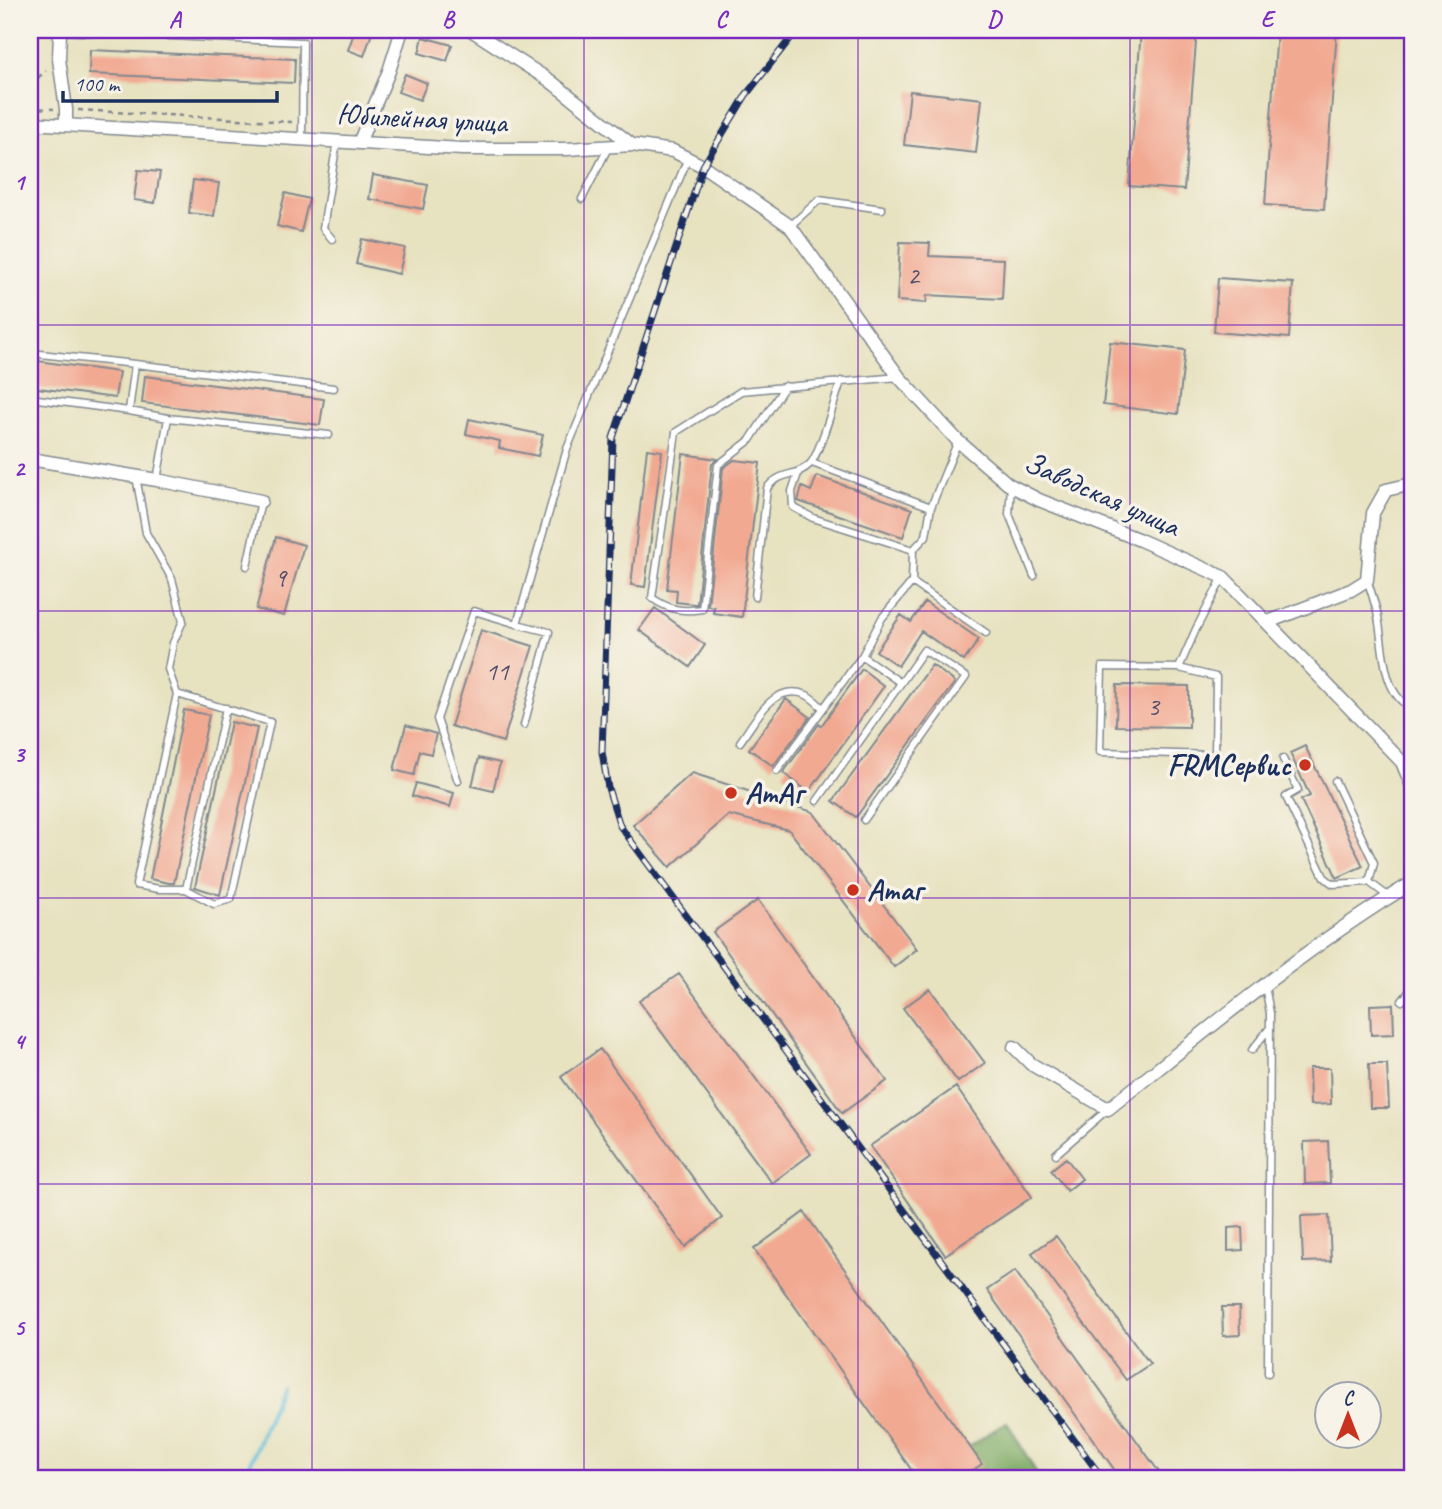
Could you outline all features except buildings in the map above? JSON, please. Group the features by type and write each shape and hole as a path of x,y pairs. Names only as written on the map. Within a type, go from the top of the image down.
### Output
{"street":[{"path":"359,143 389,71 402,30"},
{"path":"471,30 549,80 632,145"},
{"path":"60,31 59,59 66,124"},
{"name":"Юбилейная улица","path":"30,123 462,149 567,149 632,145 673,151 688,158 790,226"},
{"name":"Заводская улица","path":"790,226 899,377 958,441 1011,486 1223,577 1402,762 1412,786"},
{"path":"30,459 136,476 261,501"},
{"path":"1268,622 1351,590 1367,580 1373,513 1386,490 1412,484"},
{"path":"1014,1047 1031,1064 1108,1109 1264,985 1412,883"}],"lane":[{"path":"60,31 303,42 302,138"},
{"path":"332,239 323,228 337,142"},
{"path":"582,199 609,146"},
{"path":"517,624 567,449 688,158"},
{"path":"790,226 819,200 882,209"},
{"path":"30,352 334,388"},
{"path":"129,411 135,364"},
{"path":"785,386 750,440 718,465 702,609 683,612 664,607 652,598 676,432 741,391 785,386 841,381 899,377"},
{"path":"755,597 767,488 775,477 799,471 812,463 841,381"},
{"path":"30,398 168,418 329,435"},
{"path":"156,480 168,418"},
{"path":"777,771 862,656 882,618 912,582 914,550 926,536 931,507 958,441"},
{"path":"812,463 931,507"},
{"path":"799,471 792,491 793,507 813,518 914,550"},
{"path":"136,476 146,533 172,579 183,621 173,643 168,669 177,694 136,885 159,889 186,889 214,904 231,899 270,722 177,694"},
{"path":"1011,486 1010,514 1034,576"},
{"path":"247,566 261,501"},
{"path":"1179,668 1223,577"},
{"path":"1367,580 1377,613 1386,677 1405,705 1412,708"},
{"path":"912,582 986,633"},
{"path":"458,781 437,719 474,611 549,632 524,725"},
{"path":"817,801 925,650 966,677 864,820"},
{"path":"862,656 901,683"},
{"path":"1102,667 1179,668 1216,677 1215,755 1100,752 1102,667"},
{"path":"740,741 774,697 788,692 806,694 823,708"},
{"path":"186,889 226,708"},
{"path":"1283,759 1298,790 1286,797 1324,877 1334,884 1369,882 1389,897"},
{"path":"1335,781 1374,863 1369,882"},
{"path":"1264,985 1270,1013 1268,1373"},
{"path":"1402,1001 1412,988"},
{"path":"1252,1051 1269,1029"},
{"path":"1056,1154 1108,1109"}],"path":[{"path":"30,83 59,59"},
{"path":"30,108 302,122"}],"green space":[{"path":"1007,1422 1040,1479 921,1479 927,1473"}],"waterway":[{"path":"244,1479 281,1385"}],"railway":[{"path":"797,30 746,95 703,166 613,438 602,752 608,788 620,826 1103,1479"}],"place":[{"name":"FRMСервис","path":"1305,765"},
{"name":"АтАг","path":"731,793"},
{"name":"Атаг","path":"853,890"}]}
